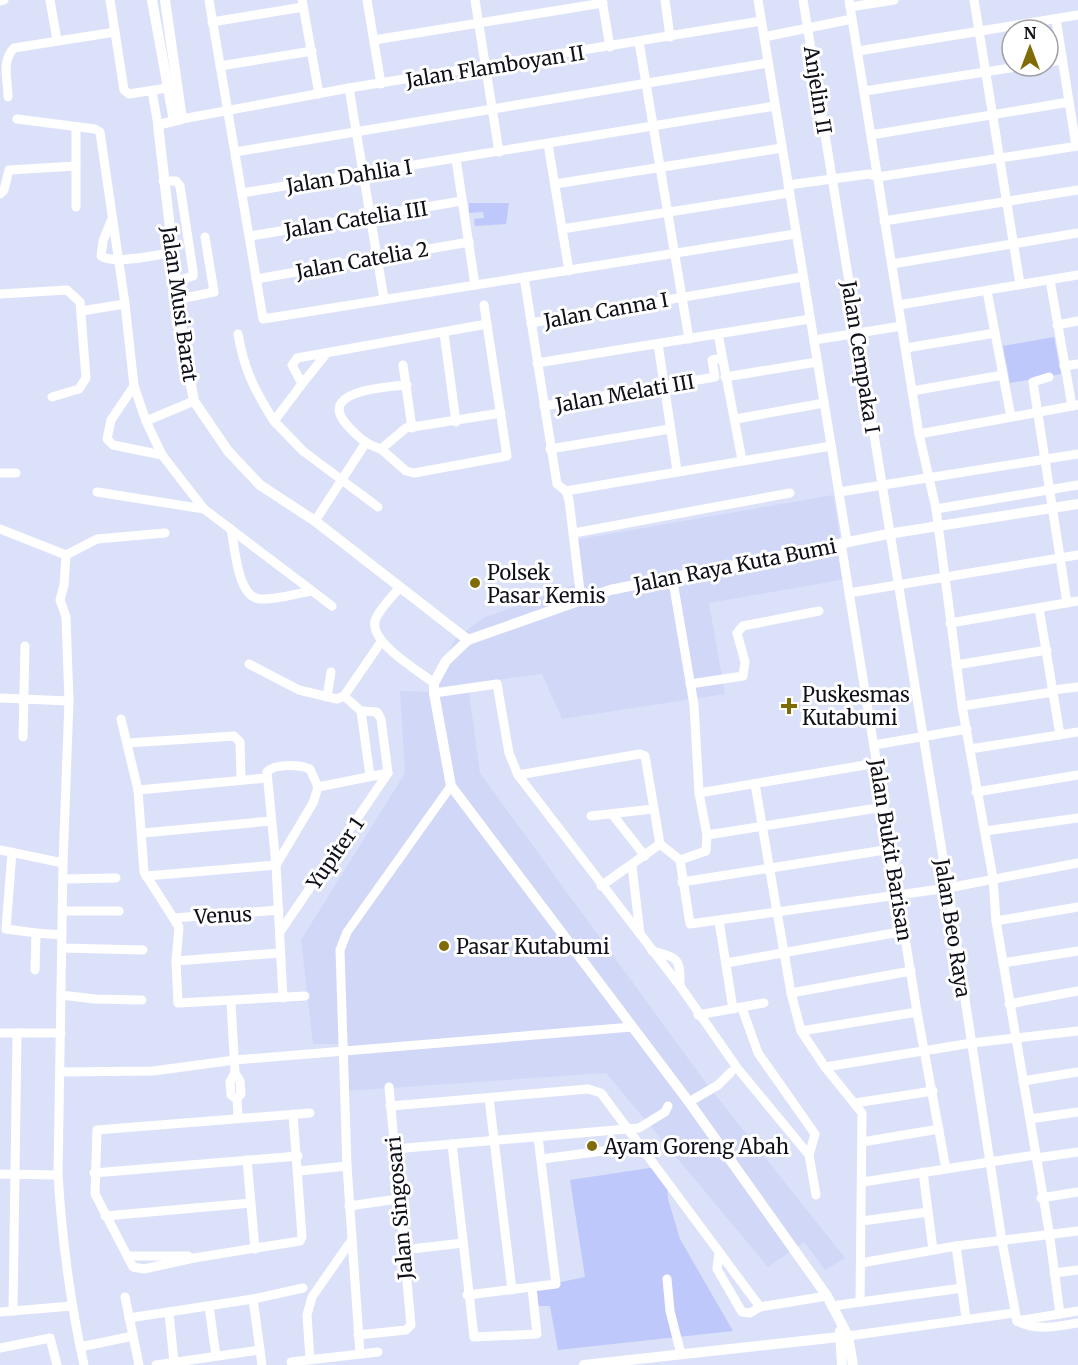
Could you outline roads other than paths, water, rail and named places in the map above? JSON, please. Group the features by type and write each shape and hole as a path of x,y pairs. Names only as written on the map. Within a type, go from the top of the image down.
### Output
{"street":[{"path":"50,0 57,40"},
{"path":"110,0 124,90 129,94 167,88"},
{"path":"152,0 167,88 178,120"},
{"path":"165,0 178,120"},
{"path":"209,0 263,320 795,234"},
{"path":"367,0 381,84"},
{"path":"475,0 499,152"},
{"path":"665,0 670,37"},
{"name":"Jalan Bukit Barisan","path":"758,0 839,492 849,593 900,893 917,1012 946,1169"},
{"name":"Anjelin II","path":"803,0 833,180"},
{"path":"894,0 850,4 919,434 936,509 962,706 993,878 996,921 1030,1119 1041,1198 1050,1236 1060,1314"},
{"path":"974,0 1020,285"},
{"path":"374,40 602,2 610,47"},
{"path":"212,22 303,4 319,94"},
{"path":"1060,18 1078,15"},
{"path":"764,37 852,20"},
{"name":"Jalan Flamboyan II","path":"178,120 349,88 761,21"},
{"path":"858,51 1000,27"},
{"path":"8,97 6,67 11,50 57,40 115,32"},
{"path":"639,42 689,339"},
{"path":"562,229 869,174 878,177 1077,146 1060,46"},
{"path":"219,66 312,51"},
{"path":"235,152 768,63"},
{"path":"865,92 1000,70"},
{"path":"349,88 384,299"},
{"path":"152,91 158,125 178,120"},
{"path":"871,135 1069,102"},
{"name":"Jalan Dahlia I","path":"242,193 775,106"},
{"path":"17,119 95,129 100,132 111,221 120,260 134,386 146,421 162,455 204,509 332,606"},
{"name":"Jalan Musi Barat","path":"158,125 176,281 194,401 228,451 260,485 315,521 468,640"},
{"path":"76,127 76,207"},
{"path":"548,144 569,271"},
{"path":"555,184 782,148"},
{"path":"456,159 476,285"},
{"path":"0,194 4,190 9,170 76,166"},
{"name":"Jalan Cempaka I","path":"833,180 888,534"},
{"path":"163,181 176,182 180,186 193,271 193,276 176,281"},
{"path":"884,221 1078,190"},
{"name":"Jalan Catelia III","path":"250,236 462,201"},
{"path":"111,221 103,241 101,256 120,260 173,252"},
{"path":"892,264 1078,234"},
{"path":"180,299 214,292 205,237"},
{"name":"Jalan Catelia 2","path":"256,279 469,242"},
{"path":"899,305 1078,275"},
{"path":"524,277 550,449 557,484 566,490 831,446"},
{"name":"Jalan Canna I","path":"531,323 802,277"},
{"path":"919,434 1075,406 1064,366 1050,280"},
{"path":"0,294 67,290 80,302 86,378 79,389 52,397"},
{"path":"987,291 1011,417"},
{"path":"81,311 125,304"},
{"path":"406,386 352,394 342,400 338,409 339,416 365,444 381,449 406,471 414,473 503,458 507,452 484,305"},
{"path":"537,363 810,320"},
{"path":"1057,324 1078,321"},
{"path":"302,384 292,365 293,360 404,337 444,333 487,324"},
{"path":"813,340 902,326"},
{"path":"444,333 456,422"},
{"path":"906,348 995,333"},
{"path":"238,334 243,364 253,387 274,421 303,451 378,507"},
{"path":"718,334 742,460"},
{"path":"658,344 677,471"},
{"path":"274,421 326,354"},
{"name":"Jalan Melati III","path":"544,406 715,377 712,360 722,358"},
{"path":"725,377 817,362"},
{"path":"1064,366 1078,364"},
{"path":"403,365 412,428"},
{"path":"912,391 1003,375"},
{"path":"1049,377 1033,381 1067,603"},
{"path":"134,386 111,420 107,439 113,445 162,455"},
{"path":"146,421 194,401"},
{"path":"736,419 824,403"},
{"path":"381,449 403,429 501,413"},
{"path":"550,449 670,429"},
{"path":"315,521 365,444"},
{"path":"839,492 1078,454"},
{"path":"0,473 16,473"},
{"path":"936,509 1078,484"},
{"path":"566,490 581,599"},
{"path":"97,492 204,509"},
{"path":"573,533 790,493"},
{"name":"Jalan Raya Kuta Bumi","path":"434,688 446,661 468,640 581,599 672,576 888,534 1078,504"},
{"path":"0,529 66,555 97,539 165,533"},
{"path":"231,529 242,584 248,594 259,599 311,591"},
{"name":"Jalan Beo Raya","path":"888,534 948,888 1002,1241 1016,1317"},
{"path":"66,555 64,585 60,600 66,617 69,701 63,864 58,1175 61,1223 72,1306 84,1365"},
{"path":"849,593 1078,555"},
{"path":"672,576 694,705 699,793 707,835 706,850 680,860"},
{"path":"400,587 375,620 375,629 381,642 434,688 451,786 632,1027 690,1098 830,1301 841,1325 853,1365"},
{"path":"950,623 1078,601"},
{"path":"1040,608 1060,735"},
{"path":"690,684 743,675 745,662 736,633 743,626 819,611"},
{"path":"249,664 299,690 337,699 344,696 381,642"},
{"path":"23,737 25,646"},
{"path":"956,665 1047,650"},
{"path":"327,697 331,672"},
{"path":"434,688 496,684 509,753 518,775 680,986 735,1070 809,1155"},
{"path":"962,706 1078,687"},
{"path":"318,787 388,773 381,719 377,712 361,711 344,696"},
{"path":"0,698 69,701"},
{"path":"361,711 370,776"},
{"path":"121,719 138,790 143,833 144,872 178,927 176,961 178,1003 231,1002 305,996"},
{"path":"874,745 967,729"},
{"path":"970,749 1078,732"},
{"path":"128,743 234,736 240,742 241,780"},
{"path":"518,775 644,754 660,844 680,860 690,924 948,888 1078,863"},
{"path":"699,793 877,763"},
{"path":"276,865 313,803 318,787 310,769 304,767 274,767 269,769 266,778 276,865 276,911 280,932 283,998"},
{"name":"Yupiter 1","path":"280,932 388,773"},
{"path":"976,792 1078,775"},
{"path":"138,790 266,778"},
{"path":"754,784 771,868 791,993 801,1031 825,1067 862,1113 860,1302"},
{"path":"360,1354 347,1166 340,950 347,932 451,786"},
{"path":"707,835 884,807"},
{"path":"591,816 653,809"},
{"path":"612,814 645,856"},
{"path":"985,831 1078,818"},
{"path":"143,833 271,821"},
{"path":"601,886 660,844"},
{"path":"682,882 891,849"},
{"path":"0,850 63,864"},
{"path":"12,852 6,929 62,934"},
{"path":"146,876 276,865"},
{"path":"632,866 640,934"},
{"path":"64,879 116,878"},
{"path":"996,921 1078,907"},
{"path":"63,911 119,911"},
{"name":"Venus","path":"174,918 276,911"},
{"path":"717,921 737,1009 758,1053 815,1134 809,1155 816,1195"},
{"path":"726,963 905,931"},
{"path":"34,970 36,933"},
{"path":"62,948 143,950"},
{"path":"652,951 674,957 678,961 680,986"},
{"path":"1003,963 1078,951"},
{"path":"176,961 280,953"},
{"path":"791,993 911,971"},
{"path":"1009,1004 1078,991"},
{"path":"61,995 95,999 142,1000"},
{"path":"231,1002 236,1073 230,1082 231,1095 237,1099 238,1117"},
{"path":"698,1015 764,1003"},
{"path":"801,1031 917,1012"},
{"path":"60,1072 153,1071 235,1060 632,1027"},
{"path":"825,1067 972,1043 1016,1040 1078,1031"},
{"path":"0,1033 61,1033"},
{"path":"13,1311 17,1033"},
{"path":"394,1149 639,1128 665,1112 668,1106 690,1098 701,1089 735,1070"},
{"path":"1023,1081 1078,1072"},
{"name":"Jalan Singosari","path":"358,1335 410,1329 388,1087"},
{"path":"390,1106 596,1090 607,1099 760,1307"},
{"path":"855,1103 933,1090"},
{"path":"489,1098 512,1290"},
{"path":"1030,1119 1078,1112"},
{"path":"293,1114 299,1171 300,1241 194,1257 144,1269 133,1268 95,1194 96,1134 100,1128 238,1117 310,1113"},
{"path":"862,1142 939,1129"},
{"path":"467,1294 554,1285 556,1281 538,1137"},
{"path":"452,1144 472,1335 477,1338 536,1335 538,1332 532,1288"},
{"path":"542,1159 641,1146"},
{"path":"862,1182 991,1162 1078,1152"},
{"path":"94,1173 298,1156"},
{"path":"247,1160 255,1249"},
{"path":"299,1171 347,1166"},
{"path":"923,1172 933,1250"},
{"path":"0,1174 58,1175"},
{"path":"1041,1198 1078,1192"},
{"path":"349,1206 398,1199"},
{"path":"105,1216 251,1203"},
{"path":"862,1221 928,1212"},
{"path":"861,1263 956,1246 1078,1231"},
{"path":"310,1359 308,1306 351,1241"},
{"path":"403,1250 464,1243"},
{"path":"956,1246 966,1318"},
{"path":"719,1253 717,1269 738,1307 750,1313 760,1307 830,1301 860,1302 962,1288"},
{"path":"1054,1273 1078,1270"},
{"path":"667,1279 670,1311 681,1354"},
{"path":"129,1318 253,1299 303,1288"},
{"path":"125,1297 139,1365"},
{"path":"253,1299 262,1365"},
{"path":"0,1312 72,1306"},
{"path":"209,1306 216,1356"},
{"path":"584,1365 843,1337 966,1318 1016,1317 1078,1311"},
{"path":"169,1313 174,1362"},
{"path":"1016,1317 1031,1327 1043,1328 1078,1323"},
{"path":"80,1347 133,1336"},
{"path":"842,1365 843,1337"},
{"path":"0,1348 50,1338 57,1365"},
{"path":"156,1365 260,1350"},
{"path":"291,1362 378,1352"}],"place":[{"name":"Polsek Pasar Kemis","path":"475,583"},
{"name":"Puskesmas Kutabumi","path":"789,706"},
{"name":"Pasar Kutabumi","path":"444,946"},
{"name":"Ayam Goreng Abah","path":"592,1146"}]}
